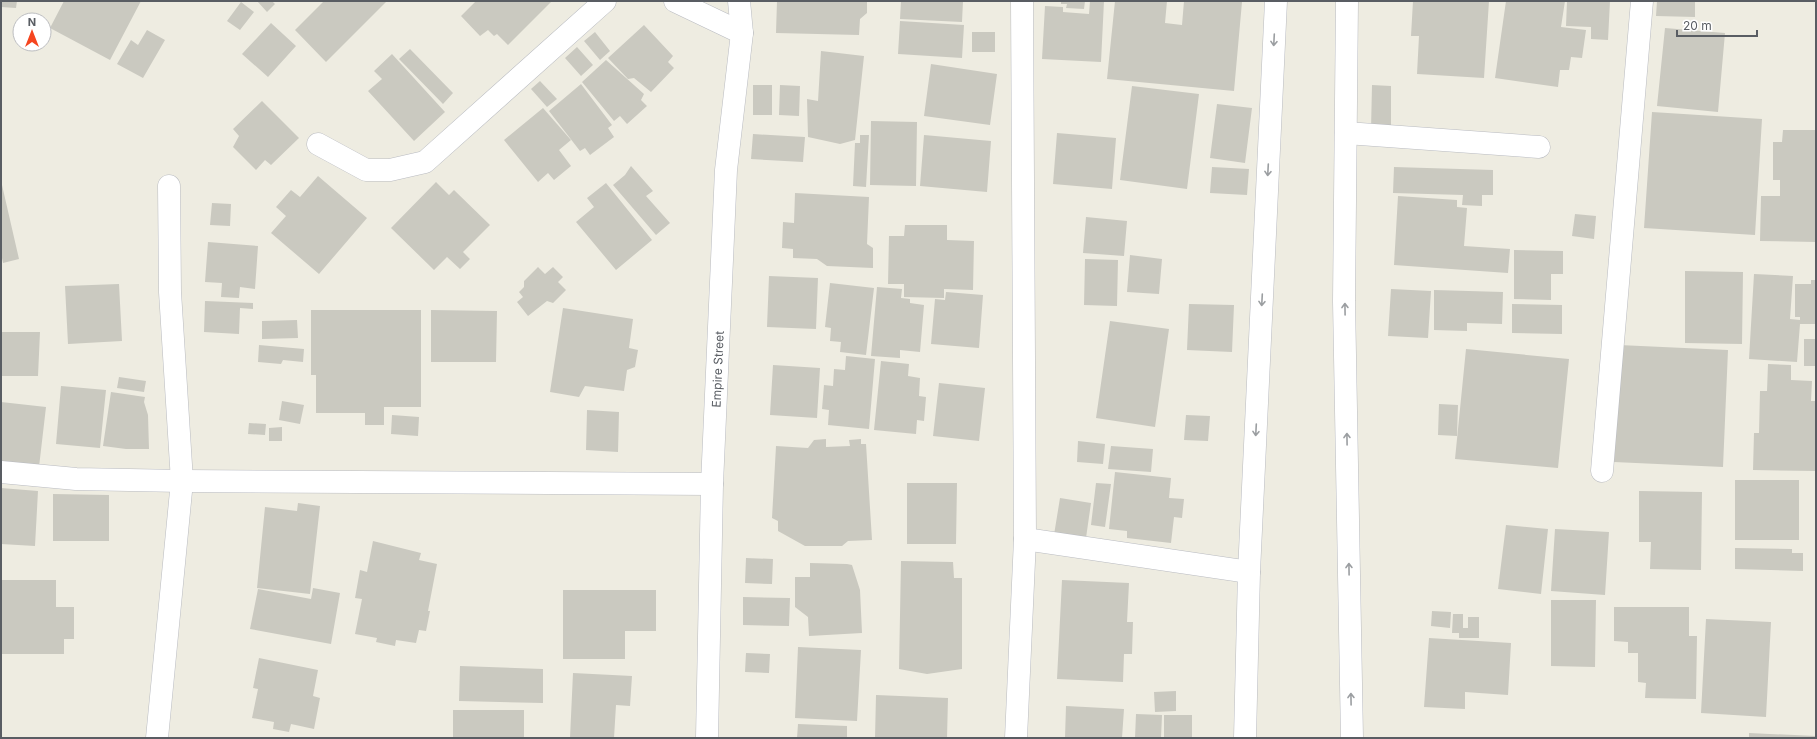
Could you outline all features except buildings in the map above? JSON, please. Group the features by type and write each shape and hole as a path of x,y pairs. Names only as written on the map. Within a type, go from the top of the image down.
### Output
{"street":[{"path":"318,144 366,170 390,170 425,162 605,1"},
{"path":"675,1 742,33"},
{"name":"Empire Street","path":"707,738 712,484 726,170 742,33 739,1"},
{"path":"1016,738 1025,539 1022,1"},
{"path":"1245,738 1249,572 1276,1"},
{"path":"1347,1 1344,301 1352,738"},
{"path":"1602,471 1642,1"},
{"path":"1346,133 1539,147"},
{"path":"157,738 182,481 170,292 169,186"},
{"path":"1,472 76,479 182,481 712,484"},
{"path":"1025,539 1249,572"}]}
